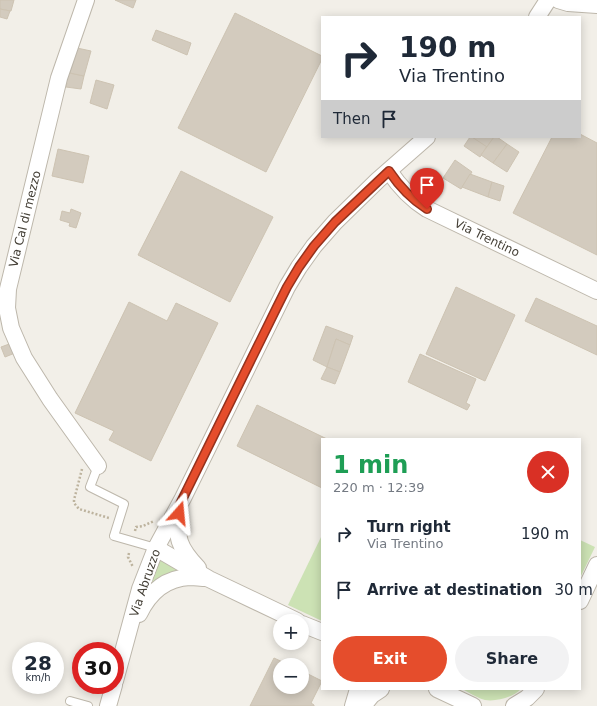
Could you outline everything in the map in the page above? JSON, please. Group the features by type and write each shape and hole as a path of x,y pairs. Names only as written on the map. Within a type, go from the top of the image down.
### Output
{"street":[{"name":"Via Cal di mezzo","path":"86,0 59,78 8,289 7,308 11,328 28,363 50,399 98,466"},
{"path":"539,16 548,0"},
{"path":"558,0 568,3 597,5"},
{"name":"Via Abruzzo","path":"124,647 140,589 156,548 180,504 280,300 299,267 314,246 335,222 426,138"},
{"name":"Via Trentino","path":"389,171 411,198 427,209 597,291"},
{"path":"180,504 177,528 180,544 189,559 210,579"},
{"path":"156,548 210,579 282,614"},
{"path":"581,599 597,565"},
{"path":"127,636 142,608 150,596 158,588 179,578 190,577 210,579"},
{"path":"309,626 321,632"},
{"path":"309,628 321,634"},
{"path":"353,706 358,690"},
{"path":"363,706 372,695 380,690"},
{"path":"439,690 473,706"},
{"path":"514,706 527,698 535,690"},
{"path":"108,706 111,694"}],"lane":[{"path":"98,466 90,487 124,504 114,536 156,548"},
{"path":"70,701 88,706"}],"green space":[{"path":"321,537 321,621 288,605"},
{"path":"581,540 595,547 581,576"},
{"path":"159,559 184,570 149,586"},
{"path":"464,690 520,690 509,697 499,700 485,700"}],"building":[{"path":"0,0 14,0 11,11 0,9"},
{"path":"115,0 136,0 133,8"},
{"path":"0,9 10,11 7,19 0,17"},
{"path":"235,13 321,56 321,61 266,172 178,128"},
{"path":"156,30 191,43 187,55 152,40"},
{"path":"77,48 70,73 84,76 81,89 66,87 67,83 60,79"},
{"path":"77,48 91,51 84,76 70,73"},
{"path":"96,80 114,85 107,109 90,103"},
{"path":"581,135 597,143 597,255 513,213 551,138 581,138"},
{"path":"469,138 474,138 487,146 480,157 464,146"},
{"path":"474,138 493,138 487,147"},
{"path":"493,138 498,138 507,144 493,163 481,155"},
{"path":"507,144 519,152 507,172 493,163"},
{"path":"58,149 89,156 83,183 52,176"},
{"path":"455,160 472,172 461,189 443,178"},
{"path":"181,171 273,217 230,302 138,255"},
{"path":"470,174 492,182 488,197 462,187"},
{"path":"492,182 504,186 500,201 488,197"},
{"path":"71,209 81,213 76,228 69,226 70,223 60,220 62,211 70,213"},
{"path":"456,287 515,315 485,381 426,354"},
{"path":"536,298 597,326 597,355 525,321"},
{"path":"129,302 167,321 176,303 218,323 151,461 109,440 114,431 75,413"},
{"path":"326,326 353,336 350,345 336,339 327,367 313,360"},
{"path":"336,339 350,345 340,372 327,367"},
{"path":"12,343 15,353 5,357 1,347"},
{"path":"420,354 476,379 466,403 470,405 467,410 408,382"},
{"path":"327,367 340,372 335,384 321,379"},
{"path":"257,405 325,438 321,438 321,488 237,446"},
{"path":"273,660 273,694 309,694 309,674 321,680 311,703 314,706 250,706"}],"route":[{"path":"179,513 180,504 287,287 314,246 335,222 389,171 411,198 427,209"}]}
